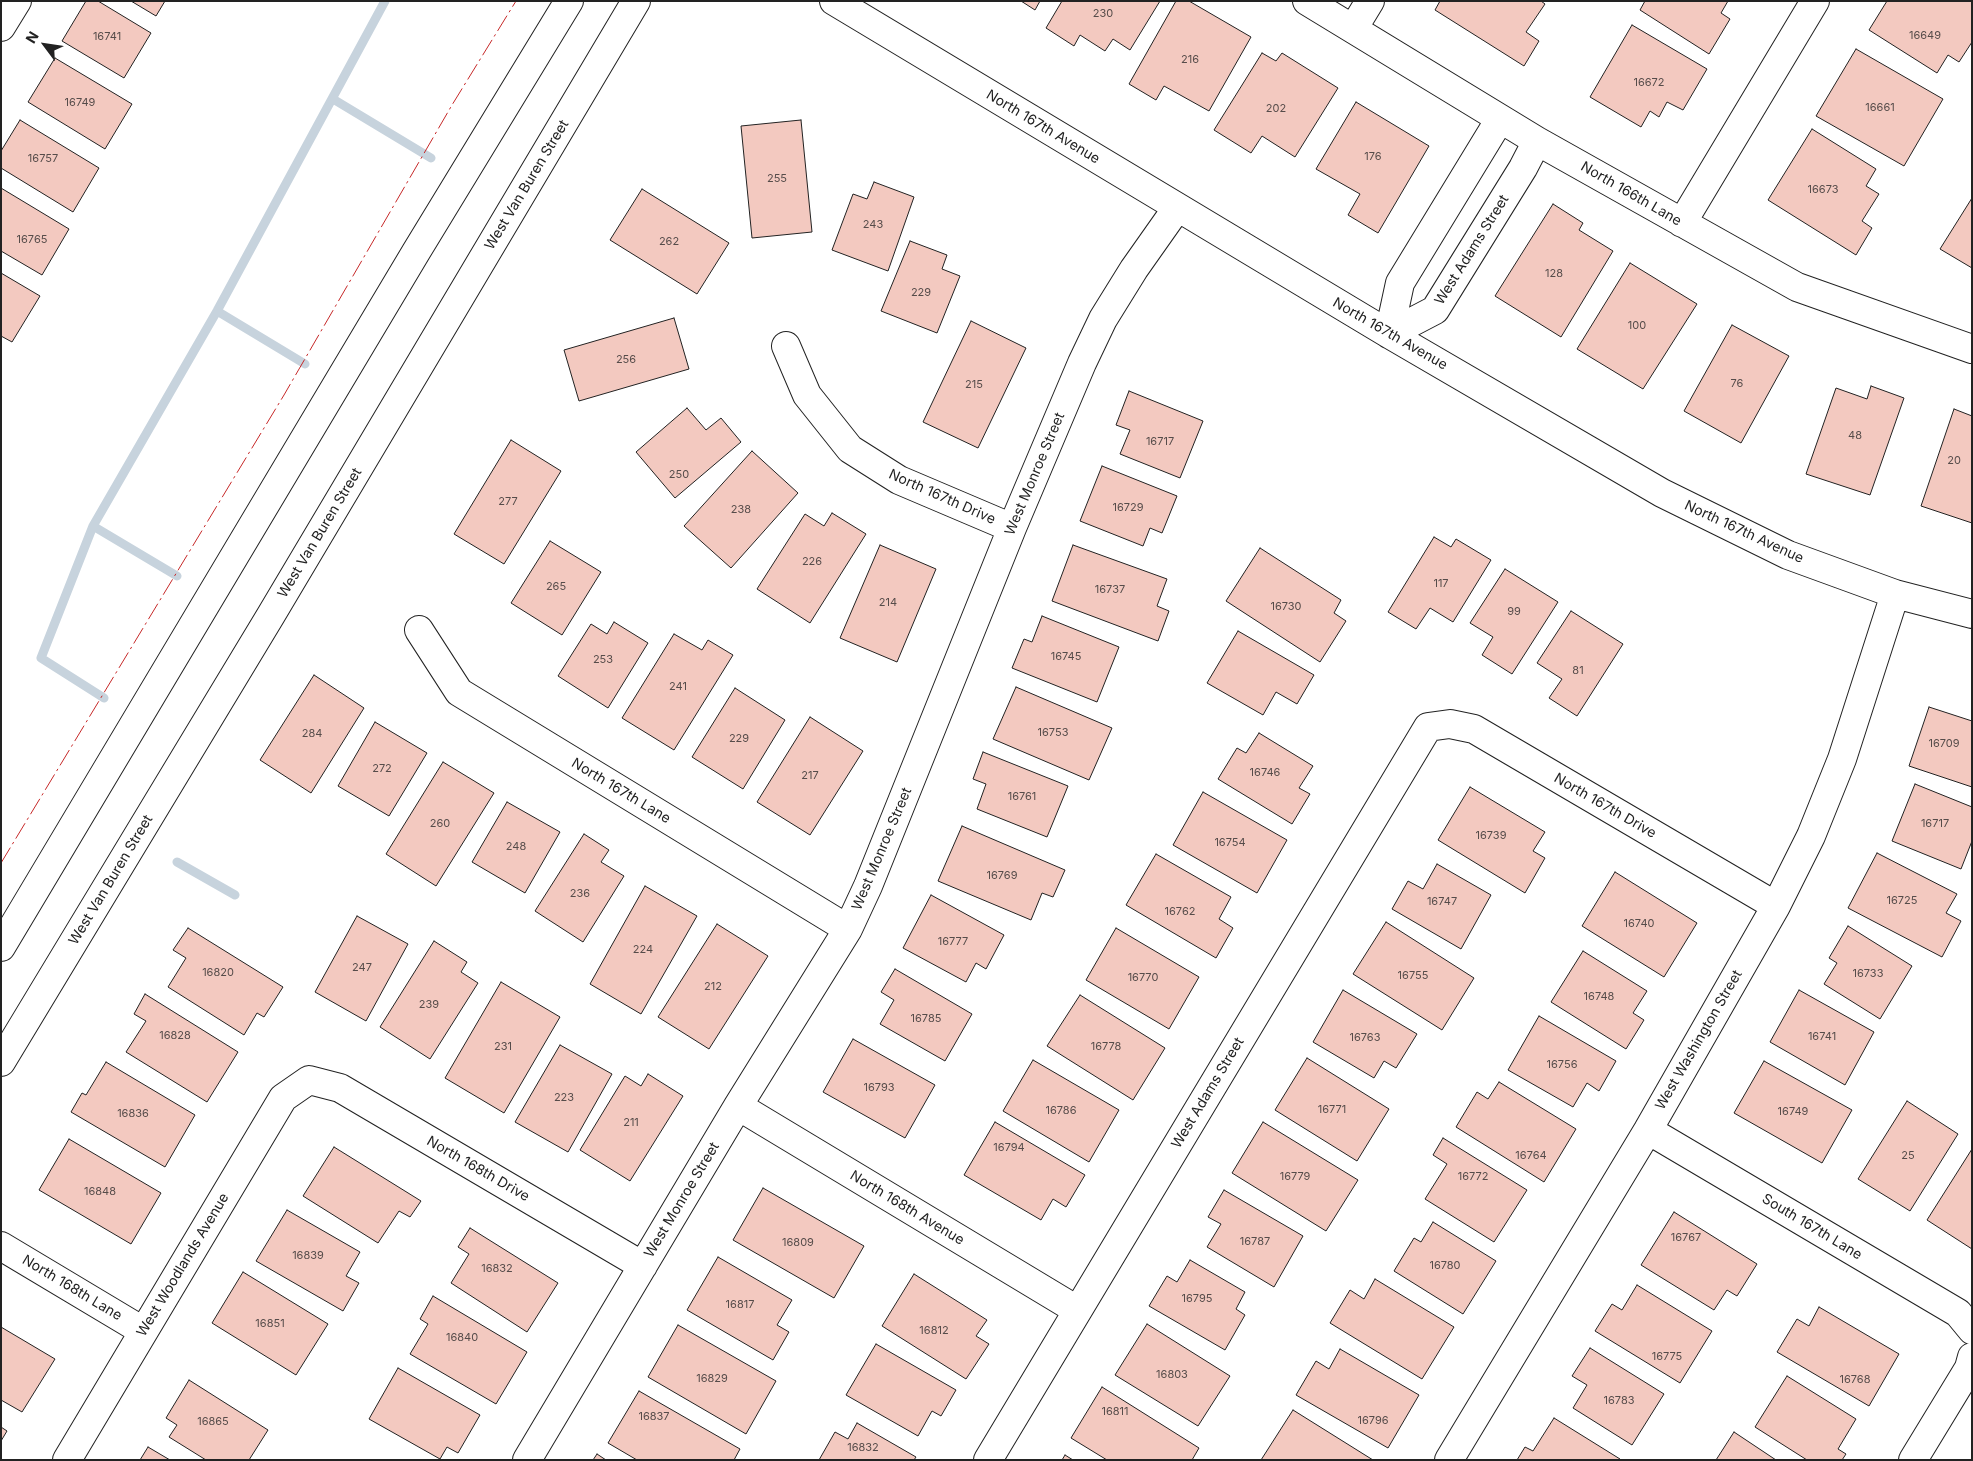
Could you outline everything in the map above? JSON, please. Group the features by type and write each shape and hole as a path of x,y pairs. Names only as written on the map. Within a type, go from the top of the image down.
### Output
{"street":[{"path":"1,27 17,1"},
{"path":"1,947 416,252 569,1"},
{"name":"West Van Buren Street","path":"1,1062 271,615 636,1"},
{"name":"North 167th Avenue","path":"834,1 1389,334 1662,493 1788,555 1895,594 1972,614"},
{"name":"North 166th Lane","path":"1307,1 1500,119 1797,287 1972,349"},
{"path":"1353,29 1370,1"},
{"path":"1682,223 1815,1"},
{"path":"1389,334 1400,283 1500,119"},
{"name":"West Adams Street","path":"1389,334 1435,310 1523,168 1537,140"},
{"name":"West Monroe Street","path":"527,1460 738,1106 848,929 868,886 1012,528 1082,363 1103,319 1134,269 1177,208"},
{"name":"North 167th Drive","path":"786,346 807,395 850,450 899,480 1012,528"},
{"name":"West Washington Street","path":"1449,1460 1648,1130 1776,906 1811,836 1842,759 1895,594"},
{"name":"North 167th Lane","path":"419,630 459,692 848,929"},
{"name":"North 167th Drive","path":"1428,727 1450,724 1474,729 1776,906"},
{"name":"West Adams Street","path":"988,1460 1428,727"},
{"name":"North 168th Drive","path":"309,1080 340,1088 643,1266"},
{"name":"West Woodlands Avenue","path":"67,1460 283,1098 309,1080"},
{"name":"North 168th Avenue","path":"738,1106 1077,1310"},
{"name":"South 167th Lane","path":"1648,1130 1958,1314 1972,1330"},
{"name":"North 168th Lane","path":"1,1246 143,1331"},
{"path":"1913,1460 1969,1368 1972,1357"}],"building":[{"path":"86,1 98,1 151,33 124,78 62,41"},
{"path":"131,1 165,1 156,16"},
{"path":"1021,1 1040,1 1035,10"},
{"path":"1062,1 1160,1 1130,50 1113,39 1105,51 1080,35 1074,46 1046,28"},
{"path":"1176,1 1189,1 1251,37 1209,111 1164,86 1156,100 1129,84"},
{"path":"1440,1 1541,1 1545,4 1526,32 1539,41 1524,66 1435,10"},
{"path":"1645,1 1728,1 1721,13 1730,19 1709,54 1640,10"},
{"path":"1887,1 1972,1 1972,42 1959,62 1948,55 1937,73 1869,30"},
{"path":"1632,25 1707,69 1683,110 1667,102 1659,117 1650,111 1641,127 1590,97"},
{"path":"1856,49 1943,99 1904,166 1816,116"},
{"path":"1262,53 1276,61 1282,53 1338,88 1295,157 1262,136 1251,153 1214,130"},
{"path":"55,58 132,104 105,149 28,102"},
{"path":"1356,102 1429,146 1378,233 1348,215 1360,194 1316,169"},
{"path":"20,120 99,168 73,212 1,168 1,151"},
{"path":"801,120 812,232 752,238 741,126"},
{"path":"1812,129 1876,169 1866,186 1879,194 1862,221 1872,228 1856,255 1768,200"},
{"path":"874,182 914,197 888,271 832,250 853,194 867,199"},
{"path":"1,188 69,229 42,275 1,251"},
{"path":"642,189 729,243 697,294 610,240"},
{"path":"1972,198 1972,268 1940,249"},
{"path":"1553,204 1583,223 1579,230 1613,251 1561,337 1495,296"},
{"path":"910,241 947,255 942,269 960,276 937,333 881,311"},
{"path":"1630,263 1697,304 1643,389 1577,349"},
{"path":"1,273 40,296 12,342 1,336"},
{"path":"674,318 689,369 579,401 564,350"},
{"path":"971,321 1026,348 978,448 923,422"},
{"path":"1732,325 1789,356 1741,443 1684,411"},
{"path":"1871,386 1904,398 1870,495 1806,474 1836,388 1867,399"},
{"path":"1129,391 1203,421 1180,478 1120,454 1130,430 1116,425"},
{"path":"687,408 706,430 721,418 741,442 675,498 636,452"},
{"path":"1954,409 1972,416 1972,523 1921,506"},
{"path":"511,440 561,471 504,564 454,534"},
{"path":"752,451 798,493 731,568 684,526"},
{"path":"1102,466 1177,496 1162,533 1150,528 1143,546 1080,521"},
{"path":"832,513 866,534 810,623 757,589 805,514 824,526"},
{"path":"1434,537 1451,547 1456,539 1491,560 1453,622 1430,608 1416,629 1388,612"},
{"path":"550,541 601,572 562,635 511,603"},
{"path":"880,545 936,569 897,662 840,638"},
{"path":"1073,545 1167,579 1157,606 1169,611 1158,641 1052,601"},
{"path":"1260,548 1341,600 1334,613 1346,621 1320,662 1226,601"},
{"path":"1505,569 1558,602 1512,674 1482,655 1493,637 1470,623"},
{"path":"1571,611 1623,644 1577,716 1549,698 1562,679 1537,663"},
{"path":"1042,616 1119,647 1097,702 1012,668 1024,639 1032,642"},
{"path":"614,622 648,643 608,708 558,676 591,624 607,634"},
{"path":"1238,631 1314,675 1297,704 1276,692 1263,715 1207,683"},
{"path":"674,634 702,650 708,640 733,655 674,750 622,718"},
{"path":"314,675 364,708 311,793 260,760"},
{"path":"1016,687 1112,728 1089,780 993,739"},
{"path":"735,688 785,720 743,789 692,757"},
{"path":"1929,707 1972,721 1972,787 1909,766"},
{"path":"810,717 863,751 810,835 757,802"},
{"path":"375,722 427,753 389,816 338,786"},
{"path":"1259,733 1313,766 1299,788 1310,794 1292,824 1218,779 1237,748 1246,753"},
{"path":"983,752 1068,786 1047,837 977,809 986,784 973,779"},
{"path":"443,762 494,793 436,886 386,854"},
{"path":"1915,784 1972,807 1972,841 1961,869 1892,841"},
{"path":"1470,787 1545,832 1533,851 1545,858 1525,893 1438,840"},
{"path":"1203,792 1287,840 1257,893 1173,845"},
{"path":"507,802 560,832 525,893 472,862"},
{"path":"962,826 1065,870 1053,897 1042,893 1031,920 938,881"},
{"path":"584,834 609,850 601,862 624,876 583,942 535,911"},
{"path":"1877,853 1957,894 1946,913 1961,921 1942,957 1848,908"},
{"path":"1156,854 1231,897 1219,919 1233,928 1216,958 1126,905"},
{"path":"1437,864 1491,895 1461,949 1392,909 1408,881 1423,889"},
{"path":"1615,872 1697,923 1664,977 1582,926"},
{"path":"645,886 697,916 641,1014 590,984"},
{"path":"931,895 1004,935 986,969 976,963 966,982 903,948"},
{"path":"357,916 408,944 366,1021 315,992"},
{"path":"1386,922 1474,978 1442,1030 1353,974"},
{"path":"717,924 768,956 709,1049 658,1017"},
{"path":"1848,926 1912,966 1880,1019 1824,984 1837,963 1829,958"},
{"path":"188,928 283,987 264,1017 257,1013 244,1035 168,987 186,958 173,950"},
{"path":"1116,928 1199,977 1169,1029 1086,980"},
{"path":"434,941 467,962 461,972 478,983 430,1059 380,1027"},
{"path":"1583,951 1647,991 1633,1013 1644,1020 1626,1049 1551,1002"},
{"path":"895,969 972,1014 945,1061 880,1024 894,1000 881,992"},
{"path":"501,982 560,1017 504,1113 445,1078"},
{"path":"1343,990 1417,1034 1396,1068 1384,1061 1374,1078 1313,1042"},
{"path":"1799,990 1874,1032 1845,1085 1770,1042"},
{"path":"145,994 238,1052 207,1102 126,1052 146,1021 134,1014"},
{"path":"1080,995 1165,1048 1133,1100 1047,1046"},
{"path":"1539,1016 1616,1061 1599,1091 1587,1083 1573,1107 1508,1070"},
{"path":"853,1039 935,1085 905,1138 823,1092"},
{"path":"560,1045 612,1074 568,1152 515,1122"},
{"path":"1307,1058 1389,1109 1357,1161 1275,1110"},
{"path":"1033,1060 1119,1110 1089,1162 1003,1111"},
{"path":"1764,1061 1852,1110 1822,1163 1734,1113"},
{"path":"106,1062 195,1115 165,1167 71,1112 82,1093 86,1095"},
{"path":"648,1074 683,1096 630,1181 580,1150 625,1076 641,1086"},
{"path":"1499,1082 1576,1129 1544,1182 1456,1127 1477,1092 1488,1099"},
{"path":"1907,1101 1958,1134 1910,1211 1858,1179"},
{"path":"995,1122 1085,1175 1066,1207 1053,1199 1041,1220 964,1175"},
{"path":"1263,1122 1358,1180 1326,1231 1232,1173"},
{"path":"1443,1138 1527,1190 1494,1242 1425,1199 1447,1164 1433,1155"},
{"path":"69,1139 161,1193 131,1244 39,1190"},
{"path":"334,1147 421,1201 410,1217 399,1211 378,1243 303,1196"},
{"path":"1972,1149 1972,1249 1927,1220"},
{"path":"763,1188 864,1246 834,1298 733,1240"},
{"path":"1224,1190 1303,1236 1274,1287 1207,1247 1221,1224 1208,1217"},
{"path":"287,1210 360,1252 346,1276 359,1283 343,1311 256,1261"},
{"path":"1674,1212 1757,1264 1737,1296 1727,1290 1714,1310 1641,1265"},
{"path":"1433,1222 1496,1261 1463,1314 1394,1271 1414,1238 1421,1242"},
{"path":"470,1228 558,1283 527,1332 451,1283 469,1254 458,1247"},
{"path":"718,1257 792,1300 777,1325 789,1332 773,1360 687,1310"},
{"path":"1190,1260 1245,1292 1236,1309 1245,1315 1225,1350 1149,1306 1167,1276 1177,1282"},
{"path":"243,1272 328,1324 296,1375 212,1323"},
{"path":"914,1274 987,1320 976,1336 989,1344 966,1379 882,1326"},
{"path":"1375,1279 1454,1327 1422,1379 1330,1323 1350,1290 1364,1299"},
{"path":"1637,1285 1712,1331 1680,1383 1595,1331 1612,1304 1622,1310"},
{"path":"433,1296 527,1352 496,1404 410,1354 428,1324 420,1319"},
{"path":"1819,1307 1899,1354 1869,1406 1777,1352 1797,1319 1809,1326"},
{"path":"1147,1324 1230,1376 1198,1426 1115,1375"},
{"path":"678,1325 776,1381 746,1434 648,1377"},
{"path":"1,1327 55,1359 22,1412 1,1400"},
{"path":"876,1344 956,1390 941,1416 932,1411 918,1436 846,1395"},
{"path":"1590,1348 1664,1394 1632,1445 1573,1408 1587,1385 1572,1376"},
{"path":"1340,1349 1419,1395 1388,1448 1296,1395 1316,1361 1329,1369"},
{"path":"398,1368 480,1415 458,1453 447,1447 440,1459 369,1419"},
{"path":"1787,1376 1856,1419 1838,1449 1846,1454 1842,1460 1807,1460 1755,1427"},
{"path":"189,1380 268,1430 249,1460 206,1460 169,1437 177,1425 166,1418"},
{"path":"1102,1387 1199,1448 1192,1460 1107,1460 1071,1438"},
{"path":"639,1391 740,1449 734,1460 637,1460 608,1443"},
{"path":"1293,1410 1373,1460 1261,1460"},
{"path":"1554,1418 1620,1460 1517,1460 1525,1447 1533,1451"},
{"path":"857,1423 916,1457 914,1460 819,1460 835,1432 848,1439"},
{"path":"1,1427 7,1431 1,1441"},
{"path":"1734,1432 1776,1460 1716,1460"},
{"path":"148,1447 170,1460 140,1460"},
{"path":"597,1454 606,1460 593,1460"},
{"path":"1065,1455 1073,1460 1062,1460"}],"waterway":[{"path":"104,698 41,658 93,526 217,311 385,1"},
{"path":"333,99 431,158"},
{"path":"217,311 305,364"},
{"path":"93,526 177,576"},
{"path":"177,862 235,895"}],"power":[{"path":"1,863 284,395 452,105 516,1"}]}
